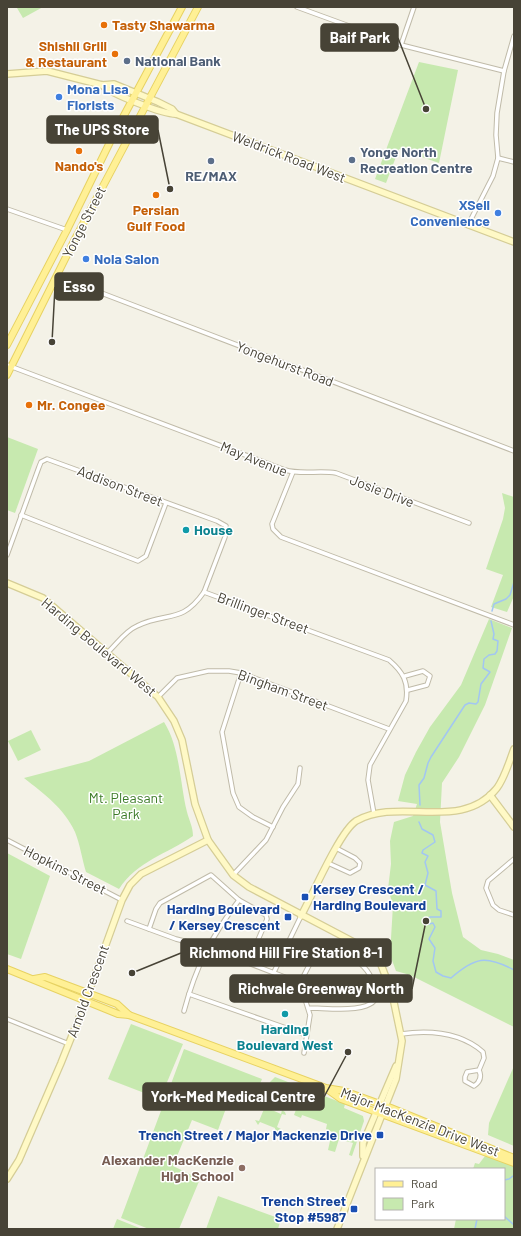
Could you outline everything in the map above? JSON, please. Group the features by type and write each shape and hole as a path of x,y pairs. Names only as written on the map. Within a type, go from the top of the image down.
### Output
{"main road":[{"name":"Yonge Street","path":"7,345 67,230 113,136 182,7"},
{"name":"Yonge Street","path":"7,375 9,365 198,7"},
{"name":"Major MacKenzie Drive West","path":"7,969 34,979 44,986 118,1014 129,1015 326,1088 344,1091 382,1105 514,1158"},
{"name":"Major MacKenzie Drive West","path":"34,979 45,977 117,1004 129,1015"},
{"name":"Major MacKenzie Drive West","path":"326,1088 341,1099 514,1163"}],"street":[{"path":"297,7 401,45 504,71"},
{"path":"401,45 414,7"},
{"path":"468,225 493,176 498,158 496,135 497,113 504,71 514,36"},
{"path":"7,74 47,71 102,85"},
{"name":"Weldrick Road West","path":"102,85 114,84 137,93 172,109 176,114"},
{"name":"Weldrick Road West","path":"102,85 108,91 146,106 168,114 176,114 514,242"},
{"path":"498,158 514,162"},
{"path":"7,209 67,230"},
{"name":"Yongehurst Road","path":"57,276 514,451"},
{"name":"May Avenue","path":"9,365 293,472 272,524 273,529 280,537 514,625"},
{"name":"Addison Street","path":"7,555 21,514 42,462 47,459 217,521 227,529 204,592"},
{"name":"Josie Drive","path":"293,472 336,473 469,523"},
{"path":"21,514 138,561 146,556 166,503"},
{"name":"Harding Boulevard West","path":"7,584 43,598 158,697 174,721 182,740 195,804 208,840 232,875 249,887 301,916 364,948 380,962 392,993 401,1034 398,1062 382,1105"},
{"name":"Brillinger Street","path":"107,653 136,626 180,614 194,605 204,592 389,660 404,676 408,690"},
{"name":"Bingham Street","path":"158,697 177,678 208,671 229,671 241,674 389,729"},
{"path":"374,814 368,780 369,772 389,729 406,701 408,690 428,685 430,676 423,671 404,676"},
{"path":"241,674 222,732 233,793 239,807 253,817 273,827"},
{"path":"274,972 342,836 355,822 374,814 456,812 469,808 490,795 503,778 514,749"},
{"path":"232,875 266,840 298,784 300,768"},
{"path":"490,795 514,827"},
{"name":"Hopkins Street","path":"7,840 122,900"},
{"name":"Arnold Crescent","path":"7,1179 19,1160 69,1044 86,1002 122,900 130,886 141,874 208,840"},
{"path":"328,862 350,873 359,868 360,863 355,858 336,848"},
{"path":"514,859 488,881 486,888 493,905 499,910 514,915"},
{"path":"149,929 156,909 160,903 207,876 213,876 239,900 266,916 267,920 248,963"},
{"path":"184,1011 207,947 219,927 239,900"},
{"path":"127,921 207,947 300,983"},
{"path":"304,1053 310,1015 309,1008 303,998 300,983 317,947 321,943 353,956 369,973 375,985 375,1000 372,1004 363,1007 309,1008"},
{"path":"189,994 306,1035"},
{"path":"7,1019 69,1044"},
{"path":"401,1034 430,1031 442,1033 467,1042 478,1048 484,1055 479,1070 480,1076 477,1083 474,1086 465,1081 464,1077 468,1072 471,1070 479,1070"},
{"path":"364,1157 362,1143 375,1112 382,1105"},
{"path":"337,1229 382,1114 382,1105"}],"green space":[{"path":"43,7 23,18 17,8"},
{"path":"419,62 458,70 439,163 399,149 386,183 375,179"},
{"path":"7,437 38,449 15,513 7,510"},
{"path":"502,493 514,497 514,596 507,612 491,607 503,575 486,569 503,519 505,508"},
{"path":"489,619 512,628 485,705 459,757 442,783 440,822 452,893 463,937 481,950 514,960 514,1027 410,975 396,971 390,955 393,905 388,889 391,864 390,841 394,822 413,816 417,804 398,801 405,775 430,727 461,685"},
{"name":"Mt. Pleasant Park","path":"164,722 176,754 193,836 134,871 119,889 86,872 77,837 70,823 53,802 24,778 89,761"},
{"path":"31,730 41,750 18,761 8,741"},
{"path":"7,853 50,876 21,959 7,954"},
{"path":"131,1024 183,1044 160,1099 108,1079"},
{"path":"184,1049 262,1079 254,1099 232,1092 218,1130 192,1120 173,1166 200,1179 179,1229 149,1229 121,1218"},
{"path":"514,1066 514,1146 488,1135 489,1123"},
{"path":"275,1077 345,1104 344,1108 363,1116 364,1121 352,1156 349,1155 353,1143 339,1139 335,1152 328,1150 332,1132 326,1129 327,1124 302,1115 301,1118 294,1115 298,1104 268,1090 270,1082"},
{"path":"265,1103 265,1107 281,1114 282,1110 285,1112 286,1115 282,1114 277,1127 281,1129 275,1132 275,1128 260,1122 258,1125 255,1120 259,1121 264,1109 262,1105"},
{"path":"485,1156 504,1161 514,1166 514,1229 454,1229 456,1220 505,1220 505,1168 473,1168 475,1163 479,1164"},
{"path":"218,1196 281,1219 278,1229 206,1229"},
{"path":"117,1219 142,1229 113,1229"}],"waterway":[{"path":"492,611 494,604 506,599 510,595 514,582"},
{"path":"420,805 419,785 424,778 431,757 465,705 469,703 476,704 478,702 481,684 490,672 483,668 484,659 489,655 495,654 497,651 498,641 493,639 494,634 491,621"},
{"path":"419,822 422,829 433,835 435,842 423,850 422,853 428,856 425,862 428,873 425,885 436,891 437,909 441,911 441,917 430,917 428,919 429,924 433,923 435,927 429,939 435,948 433,961 436,972 451,978 467,966 481,960 496,962 514,970"},
{"path":"505,1180 513,1176"},
{"path":"505,1217 514,1225"},
{"path":"475,1229 477,1220"}],"place":[{"name":"Tasty Shawarma","path":"104,25"},
{"name":"Shishli Grill & Restaurant","path":"115,54"},
{"name":"National Bank","path":"127,61"},
{"name":"Mona Lisa Florists","path":"59,97"},
{"name":"Baif Park","path":"426,109"},
{"name":"Nando's","path":"79,151"},
{"name":"Yonge North Recreation Centre","path":"352,160"},
{"name":"RE/MAX","path":"211,161"},
{"name":"The UPS Store","path":"170,189"},
{"name":"Persian Gulf Food","path":"156,195"},
{"name":"XSell Convenience","path":"498,213"},
{"name":"Nola Salon","path":"86,259"},
{"name":"Esso","path":"52,342"},
{"name":"Mr. Congee","path":"29,405"},
{"name":"House","path":"186,530"},
{"name":"Kersey Crescent / Harding Boulevard","path":"305,897"},
{"name":"Harding Boulevard / Kersey Crescent","path":"288,917"},
{"name":"Richvale Greenway North","path":"426,921"},
{"name":"Richmond Hill Fire Station 8-1","path":"132,973"},
{"name":"Harding Boulevard West","path":"285,1014"},
{"name":"York-Med Medical Centre","path":"348,1052"},
{"name":"Trench Street / Major Mackenzie Drive","path":"380,1135"},
{"name":"Alexander MacKenzie High School","path":"242,1168"},
{"name":"Trench Street Stop #5987","path":"354,1209"}]}
